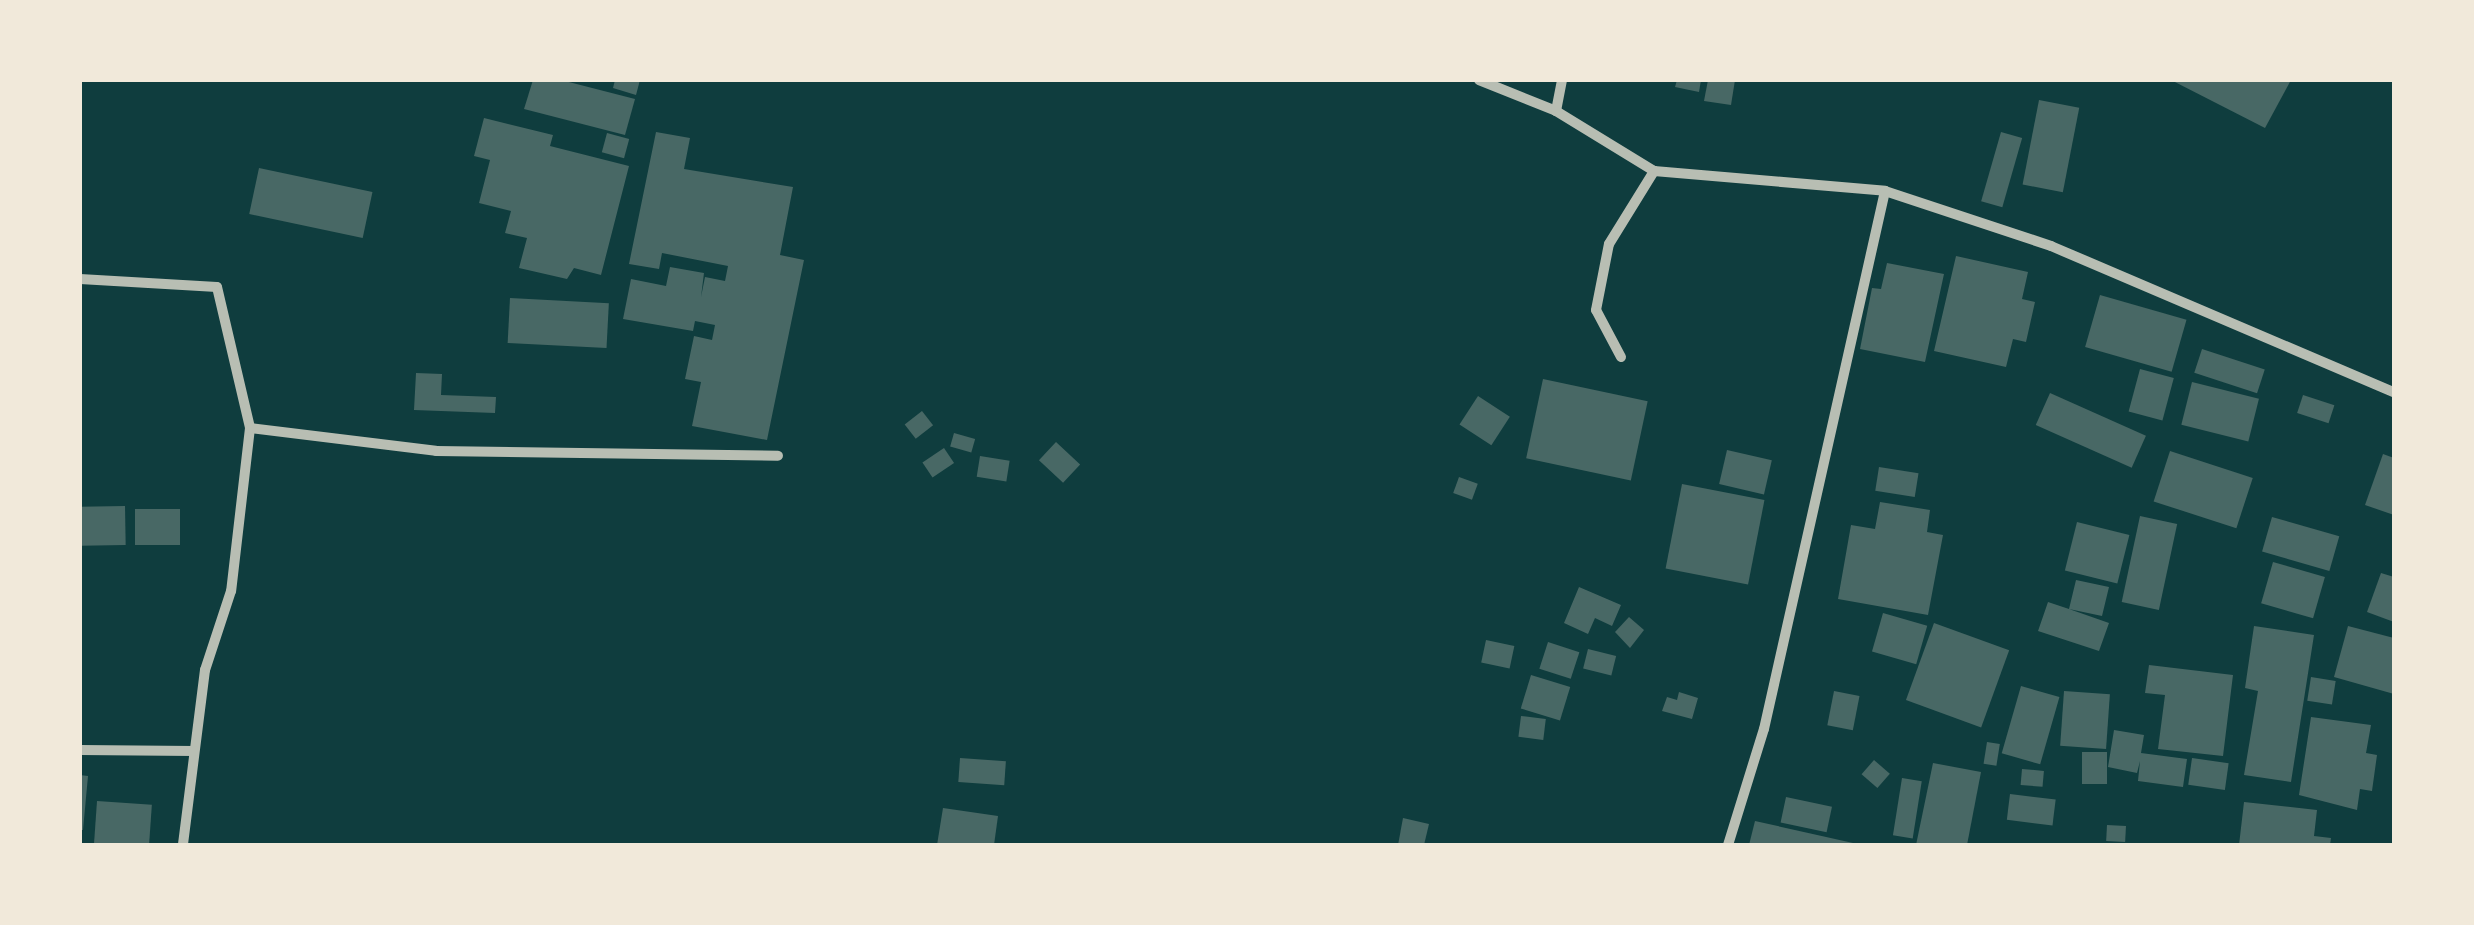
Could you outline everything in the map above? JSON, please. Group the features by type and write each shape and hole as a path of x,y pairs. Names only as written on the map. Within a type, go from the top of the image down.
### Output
{"street":[{"path":"1480,80 1556,111 1654,171 1886,191 2052,246 2394,392"},
{"path":"1556,111 1562,80"},
{"path":"1621,357 1596,310 1609,244 1654,171"},
{"path":"1728,845 1764,730 1886,191"},
{"path":"80,279 217,287 250,428 231,592 205,670 183,845"},
{"path":"250,428 436,451 778,456"},
{"path":"80,750 194,751"}],"building":[{"path":"533,80 561,80 635,99 625,135 524,109"},
{"path":"615,80 640,80 636,95 613,88"},
{"path":"1677,80 1701,80 1699,92 1675,87"},
{"path":"1708,80 1735,80 1731,105 1704,101"},
{"path":"2171,80 2291,80 2265,128"},
{"path":"2039,100 2079,108 2063,192 2023,184"},
{"path":"484,118 553,135 550,146 629,166 601,275 574,268 567,279 519,268 527,238 505,233 511,211 479,203 490,160 474,156"},
{"path":"656,132 690,138 684,169 793,187 780,255 804,260 767,440 692,426 701,382 685,379 694,336 712,340 715,325 695,321 693,331 623,319 631,279 666,286 670,267 704,273 701,297 705,277 725,281 728,266 662,253 659,269 629,264"},
{"path":"2001,132 2022,138 2002,207 1981,201"},
{"path":"607,133 629,139 624,158 602,152"},
{"path":"259,168 372,192 363,238 249,214"},
{"path":"1956,256 2028,272 2022,299 2035,302 2026,342 2013,339 2006,367 1934,351"},
{"path":"1887,263 1944,274 1925,362 1860,349 1872,288 1881,289"},
{"path":"2100,295 2187,320 2172,372 2085,347"},
{"path":"510,298 609,303 607,348 508,343"},
{"path":"2202,349 2265,369 2257,393 2194,373"},
{"path":"2140,369 2174,378 2162,421 2129,412"},
{"path":"416,373 442,374 441,395 496,397 495,413 414,410"},
{"path":"1543,379 1648,401 1631,480 1526,458"},
{"path":"2192,382 2259,399 2248,441 2181,425"},
{"path":"2050,393 2146,436 2132,468 2036,425"},
{"path":"2303,395 2334,405 2329,423 2297,413"},
{"path":"1478,396 1510,417 1491,445 1459,425"},
{"path":"922,411 933,425 916,439 905,425"},
{"path":"954,433 975,439 971,453 950,446"},
{"path":"1056,442 1080,465 1063,483 1039,460"},
{"path":"944,448 954,463 933,477 922,463"},
{"path":"1727,450 1772,460 1764,494 1719,484"},
{"path":"2170,451 2253,478 2236,528 2154,501"},
{"path":"2383,454 2394,458 2394,515 2365,505"},
{"path":"980,456 1010,461 1006,481 977,477"},
{"path":"1879,467 1919,473 1915,497 1875,491"},
{"path":"1459,477 1478,484 1472,500 1453,493"},
{"path":"1682,484 1764,500 1748,584 1666,568"},
{"path":"1880,502 1930,510 1927,532 1943,535 1928,615 1838,599 1851,525 1875,529"},
{"path":"125,506 126,545 81,546 80,507"},
{"path":"135,509 180,509 180,545 135,545"},
{"path":"2140,516 2177,524 2159,610 2122,602"},
{"path":"2272,517 2339,536 2329,571 2262,552"},
{"path":"2077,522 2129,535 2117,584 2065,571"},
{"path":"2273,562 2325,577 2313,618 2261,603"},
{"path":"2381,573 2394,577 2394,622 2367,612"},
{"path":"2076,580 2109,587 2102,616 2069,609"},
{"path":"1579,587 1621,605 1612,626 1595,618 1588,634 1564,623"},
{"path":"2048,602 2109,623 2099,651 2038,631"},
{"path":"1883,613 1927,626 1916,664 1872,651"},
{"path":"1629,617 1644,630 1630,648 1615,632"},
{"path":"1934,623 2009,650 1981,727 1906,700"},
{"path":"2254,626 2314,635 2291,782 2244,775 2258,691 2245,688"},
{"path":"2348,626 2394,638 2394,694 2334,677"},
{"path":"1486,640 1514,646 1510,669 1481,662"},
{"path":"1548,642 1579,652 1571,679 1539,669"},
{"path":"1588,649 1616,656 1611,675 1583,668"},
{"path":"2149,665 2233,675 2223,756 2158,749 2165,695 2145,693"},
{"path":"1531,675 1570,687 1560,720 1521,708"},
{"path":"2311,677 2336,681 2332,705 2307,701"},
{"path":"2021,686 2059,697 2040,764 2002,753"},
{"path":"1834,691 1860,696 1853,730 1827,725"},
{"path":"2064,691 2110,694 2106,749 2060,746"},
{"path":"1679,692 1698,698 1692,719 1662,711 1667,697 1677,700"},
{"path":"1521,716 1546,719 1543,740 1518,737"},
{"path":"2311,717 2371,725 2366,753 2377,755 2372,791 2360,789 2357,810 2299,795"},
{"path":"2114,730 2144,735 2141,753 2187,759 2183,787 2138,781 2140,761 2137,773 2108,767"},
{"path":"1987,742 2000,744 1996,766 1984,764"},
{"path":"2082,752 2107,752 2107,784 2082,784"},
{"path":"960,758 1006,761 1004,785 958,782"},
{"path":"2192,758 2229,763 2225,790 2188,785"},
{"path":"1874,760 1890,774 1877,788 1862,774"},
{"path":"1933,763 1981,772 1967,845 1916,845"},
{"path":"2022,769 2044,771 2043,787 2021,785"},
{"path":"80,775 88,776 83,830 80,830"},
{"path":"1902,778 1922,781 1913,838 1893,835"},
{"path":"2010,794 2056,800 2052,825 2007,820"},
{"path":"1786,797 1832,807 1827,832 1781,822"},
{"path":"97,801 152,805 149,845 94,845"},
{"path":"2244,802 2317,810 2314,836 2331,838 2330,845 2239,845"},
{"path":"943,808 998,816 994,845 937,845"},
{"path":"1403,818 1429,824 1424,845 1398,845"},
{"path":"1755,821 1853,843 1853,845 1749,845"},
{"path":"2107,825 2126,826 2125,842 2106,841"}]}
